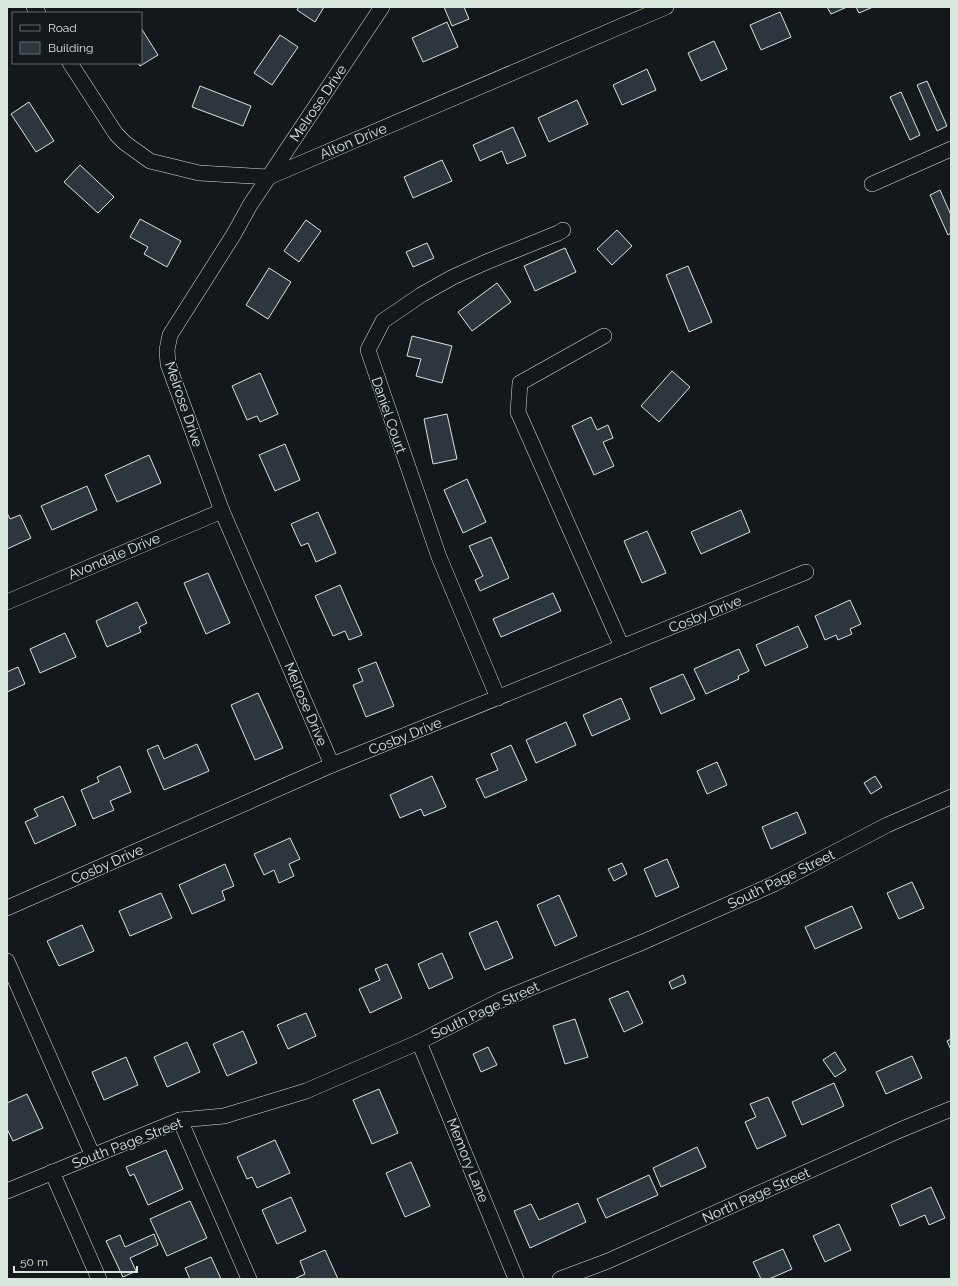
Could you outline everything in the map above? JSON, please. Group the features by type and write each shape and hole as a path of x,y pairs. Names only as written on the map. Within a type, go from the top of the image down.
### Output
{"street":[{"name":"Melrose Drive","path":"332,765 222,511 168,364 167,350 170,335 234,234 250,205 382,7"},
{"name":"Alton Drive","path":"71,64 116,134 125,144 150,160 199,173 269,177 666,7"},
{"path":"872,184 951,149"},
{"name":"Daniel Court","path":"498,698 439,556 368,350 383,321 421,295 453,277 477,266 563,230"},
{"path":"604,336 520,383 518,412 622,647"},
{"name":"Avondale Drive","path":"7,602 222,511"},
{"name":"Cosby Drive","path":"7,908 332,765 806,572"},
{"name":"South Page Street","path":"7,1191 180,1120 224,1116 306,1091 419,1042 501,1000 643,942 774,884 888,825 951,797"},
{"path":"7,961 93,1156"},
{"name":"Memory Lane","path":"419,1042 516,1279"},
{"name":"North Page Street","path":"560,1279 608,1261 900,1130 951,1109"},
{"path":"180,1120 249,1279"},
{"path":"52,1172 99,1279"}],"building":[{"path":"299,7 324,7 315,22 297,10"},
{"path":"444,7 464,7 469,19 452,26"},
{"path":"827,7 847,7 831,14"},
{"path":"856,7 873,7 859,13"},
{"path":"780,12 791,37 761,50 750,25"},
{"path":"447,22 458,47 423,62 412,38"},
{"path":"142,30 158,55 140,66 139,64 142,64"},
{"path":"280,35 298,47 272,85 254,73"},
{"path":"714,41 727,69 701,81 688,53"},
{"path":"647,69 656,90 622,105 613,85"},
{"path":"927,81 947,126 937,131 917,85"},
{"path":"200,86 251,106 243,126 192,107"},
{"path":"901,92 920,135 910,140 890,97"},
{"path":"577,100 588,124 549,142 538,118"},
{"path":"29,102 54,141 36,152 11,114"},
{"path":"513,127 526,156 507,164 502,151 480,161 473,145"},
{"path":"442,160 452,181 413,198 404,177"},
{"path":"80,165 114,197 98,213 64,182"},
{"path":"940,190 951,215 951,233 948,235 930,195"},
{"path":"140,219 181,241 167,267 144,254 148,247 130,237"},
{"path":"306,220 321,231 299,262 284,251"},
{"path":"617,230 632,246 612,265 597,249"},
{"path":"427,243 434,258 413,267 406,252"},
{"path":"565,248 576,272 535,291 524,266"},
{"path":"688,266 712,322 689,332 666,275"},
{"path":"269,268 291,282 268,319 246,305"},
{"path":"497,283 511,302 472,331 458,312"},
{"path":"412,336 452,346 442,383 416,376 421,359 407,356"},
{"path":"672,371 690,387 659,422 641,406"},
{"path":"260,373 278,414 260,422 257,416 247,420 232,386"},
{"path":"447,414 457,459 433,464 424,419"},
{"path":"591,417 597,430 608,425 613,438 603,442 614,466 594,475 572,426"},
{"path":"285,444 300,480 275,491 259,455"},
{"path":"149,455 161,483 117,502 105,475"},
{"path":"467,479 486,522 463,533 444,490"},
{"path":"87,486 97,510 52,530 41,506"},
{"path":"741,510 750,532 701,554 691,532"},
{"path":"318,512 336,553 316,562 308,543 301,546 291,524"},
{"path":"7,513 10,519 20,515 31,538 7,549"},
{"path":"647,531 666,573 642,583 624,541"},
{"path":"491,537 509,578 480,591 475,580 483,576 469,546"},
{"path":"208,573 230,623 206,634 184,583"},
{"path":"340,585 362,635 349,640 345,631 333,636 315,596"},
{"path":"553,593 561,611 501,637 493,619"},
{"path":"850,600 861,624 850,629 852,634 838,640 836,635 825,640 815,616"},
{"path":"137,602 147,623 139,627 141,632 107,647 96,621"},
{"path":"798,626 808,647 765,666 756,645"},
{"path":"65,633 76,657 40,673 30,649"},
{"path":"739,649 749,671 738,676 739,679 706,694 694,669"},
{"path":"376,662 394,706 366,717 353,685 363,681 358,669"},
{"path":"18,667 25,684 7,692 7,672"},
{"path":"683,674 695,699 661,714 650,688"},
{"path":"258,693 283,748 255,760 231,705"},
{"path":"621,698 630,719 592,736 583,715"},
{"path":"566,722 576,745 536,763 526,740"},
{"path":"197,744 209,771 164,790 147,750 158,745 164,759"},
{"path":"511,745 527,780 485,798 476,779 498,770 491,754"},
{"path":"717,762 727,785 707,794 697,771"},
{"path":"120,766 131,792 110,801 114,810 93,819 81,790 99,782 97,777"},
{"path":"432,776 446,807 424,816 421,809 400,818 390,795"},
{"path":"875,776 882,787 871,794 864,783"},
{"path":"63,796 76,825 35,844 25,822 38,816 34,809"},
{"path":"797,812 806,833 771,849 762,827"},
{"path":"290,838 300,859 289,864 294,876 279,883 274,870 264,875 254,854"},
{"path":"667,859 679,887 656,897 644,869"},
{"path":"622,863 627,874 614,881 608,869"},
{"path":"225,864 234,886 222,891 225,900 192,914 179,885"},
{"path":"912,882 924,908 899,919 887,893"},
{"path":"161,893 172,918 130,936 119,911"},
{"path":"559,895 577,936 555,946 537,905"},
{"path":"852,906 862,928 815,949 805,927"},
{"path":"497,921 513,958 485,970 469,933"},
{"path":"82,925 94,951 59,966 47,941"},
{"path":"442,953 453,978 429,989 418,964"},
{"path":"387,964 402,998 370,1013 359,989 380,980 375,969"},
{"path":"683,975 686,983 672,989 669,982"},
{"path":"628,991 643,1023 624,1032 609,999"},
{"path":"306,1013 316,1036 288,1049 277,1025"},
{"path":"575,1019 588,1057 565,1064 553,1026"},
{"path":"243,1031 257,1063 227,1076 213,1044"},
{"path":"951,1039 951,1050 947,1041"},
{"path":"187,1042 200,1072 167,1087 154,1057"},
{"path":"488,1047 497,1065 481,1072 473,1054"},
{"path":"835,1052 846,1070 835,1077 823,1060"},
{"path":"912,1056 922,1078 886,1094 876,1072"},
{"path":"126,1057 138,1085 104,1100 92,1072"},
{"path":"834,1083 844,1106 802,1125 792,1102"},
{"path":"379,1089 398,1133 372,1144 353,1100"},
{"path":"27,1094 43,1128 13,1141 7,1129 7,1103"},
{"path":"768,1097 786,1136 757,1149 745,1122 756,1117 750,1104"},
{"path":"275,1140 290,1173 257,1188 252,1177 247,1179 237,1157"},
{"path":"697,1147 706,1167 661,1187 653,1168"},
{"path":"166,1150 183,1189 148,1205 134,1174 130,1176 126,1167"},
{"path":"411,1162 430,1206 405,1217 386,1173"},
{"path":"649,1175 658,1195 606,1218 597,1199"},
{"path":"931,1187 945,1218 929,1225 925,1215 900,1226 891,1205"},
{"path":"291,1197 306,1231 277,1244 262,1210"},
{"path":"190,1201 207,1238 167,1256 150,1219"},
{"path":"578,1203 586,1222 530,1248 514,1211 531,1204 539,1220"},
{"path":"839,1224 851,1250 825,1262 813,1236"},
{"path":"154,1234 158,1245 130,1258 136,1271 123,1277 106,1241 120,1235 125,1247"},
{"path":"783,1249 792,1269 769,1279 761,1279 753,1262"},
{"path":"325,1250 338,1279 294,1279 305,1274 300,1261"},
{"path":"211,1257 221,1279 190,1279 185,1268"}]}
